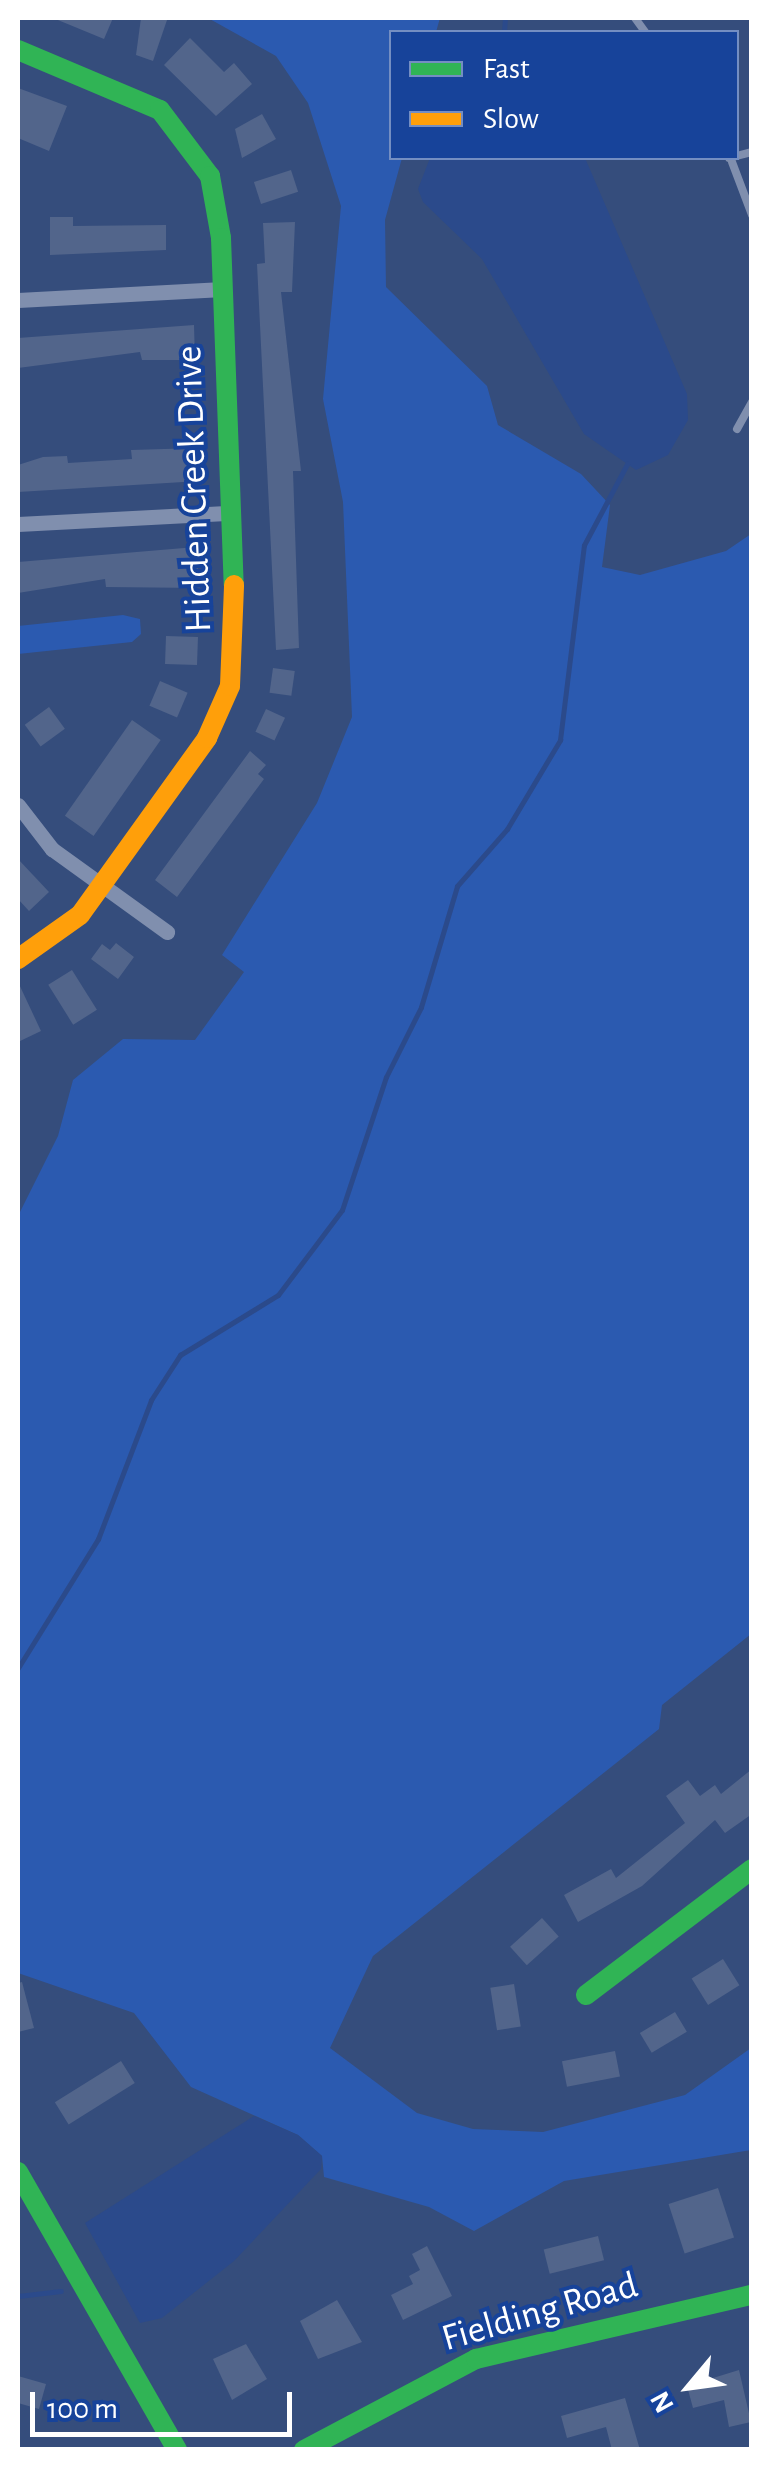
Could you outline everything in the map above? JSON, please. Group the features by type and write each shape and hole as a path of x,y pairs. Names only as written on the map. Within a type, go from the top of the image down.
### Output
{"street":[{"name":"Hidden Creek Drive","path":"18,50 135,96 187,138 217,205 235,662 225,699 174,788 101,887 63,930 18,959"},
{"path":"18,300 222,290"},
{"path":"18,524 232,513"},
{"path":"18,805 52,850 167,932"},
{"path":"586,1995 752,1869"},
{"path":"18,2172 177,2450"},
{"name":"Fielding Road","path":"304,2450 476,2359 752,2295"}],"lane":[{"path":"731,160 752,214"},
{"path":"737,429 752,402"}],"shaded area":[{"path":"208,18 440,18 437,30 389,30 389,160 401,160 385,220 386,287 487,386 498,425 581,474 610,505 602,567 640,575 726,551 751,534 751,1634 662,1705 659,1729 373,1956 330,2048 417,2113 473,2129 543,2132 685,2095 751,2048 751,2150 564,2181 474,2231 429,2207 324,2177 322,2156 298,2135 191,2087 134,2013 18,1973 18,1216 58,1136 73,1080 123,1039 195,1040 244,972 222,955 317,803 352,717 343,502 323,399 341,206 308,103 276,56"},
{"path":"429,160 586,160 687,394 688,420 668,455 636,470 584,434 482,259 423,202 418,189"},
{"path":"123,615 140,619 141,634 132,642 18,654 18,626"},
{"path":"254,2116 298,2135 322,2156 321,2169 234,2261 162,2318 140,2323 85,2223"}],"building":[{"path":"53,18 113,18 104,39"},
{"path":"141,18 167,20 153,61 136,55"},
{"path":"190,38 224,72 234,63 252,84 216,116 164,65"},
{"path":"18,88 67,106 49,151 18,138"},
{"path":"262,114 276,139 242,158 235,129"},
{"path":"291,170 298,192 261,204 254,182"},
{"path":"50,217 73,217 73,226 166,225 166,250 50,255"},
{"path":"295,222 292,292 281,292 301,471 293,471 299,648 276,650 257,264 265,263 263,223"},
{"path":"194,325 195,360 142,360 140,352 18,368 18,338"},
{"path":"198,448 200,481 18,492 18,465 43,457 67,456 68,463 132,459 131,450"},
{"path":"196,547 200,588 106,587 105,579 18,593 18,562"},
{"path":"166,636 198,637 197,665 165,664"},
{"path":"273,668 295,671 291,696 270,693"},
{"path":"160,681 188,693 177,718 149,706"},
{"path":"49,707 65,729 41,746 25,725"},
{"path":"266,709 285,718 274,741 255,732"},
{"path":"132,720 161,740 94,836 65,816"},
{"path":"250,751 266,765 258,774 264,779 177,897 155,880"},
{"path":"18,859 49,892 29,911 18,899"},
{"path":"116,943 134,957 118,979 91,959 102,944 110,950"},
{"path":"72,970 97,1010 73,1025 48,985"},
{"path":"18,982 41,1031 18,1042"},
{"path":"752,1769 752,1814 725,1833 715,1820 642,1886 578,1922 564,1895 611,1869 616,1878 685,1823 666,1796 688,1780 700,1796 715,1785 721,1794"},
{"path":"542,1918 559,1937 527,1965 510,1947"},
{"path":"723,1959 739,1985 708,2005 692,1979"},
{"path":"22,1982 34,2028 18,2032 18,1983"},
{"path":"514,1984 521,2026 497,2030 490,1988"},
{"path":"675,2012 687,2032 652,2053 640,2033"},
{"path":"615,2051 620,2077 567,2087 562,2061"},
{"path":"121,2061 135,2083 69,2124 55,2102"},
{"path":"718,2188 734,2237 685,2254 669,2204"},
{"path":"598,2236 604,2260 550,2274 544,2250"},
{"path":"427,2246 452,2296 403,2320 391,2295 413,2284 409,2276 420,2270 412,2254"},
{"path":"337,2300 362,2342 318,2359 300,2321"},
{"path":"246,2344 267,2379 232,2400 213,2359"},
{"path":"739,2370 751,2422 729,2427 724,2400 693,2408 687,2386"},
{"path":"18,2376 46,2384 39,2409 18,2403"},
{"path":"625,2398 640,2450 612,2450 606,2427 567,2438 561,2416"}],"waterway":[{"path":"504,30 505,18"},
{"path":"18,1668 98,1539 151,1400 180,1355 278,1295 342,1210 386,1077 421,1007 457,886 507,829 560,740 584,545 627,464"},
{"path":"18,2296 61,2291"}],"traffic: fast":[{"path":"18,50 160,110 210,176 221,238 234,585"},
{"path":"586,1995 752,1869"},
{"path":"18,2172 177,2450"},
{"path":"304,2450 476,2359 752,2295"}],"traffic: slow":[{"path":"18,959 80,915 207,738 230,686 234,585"}]}
